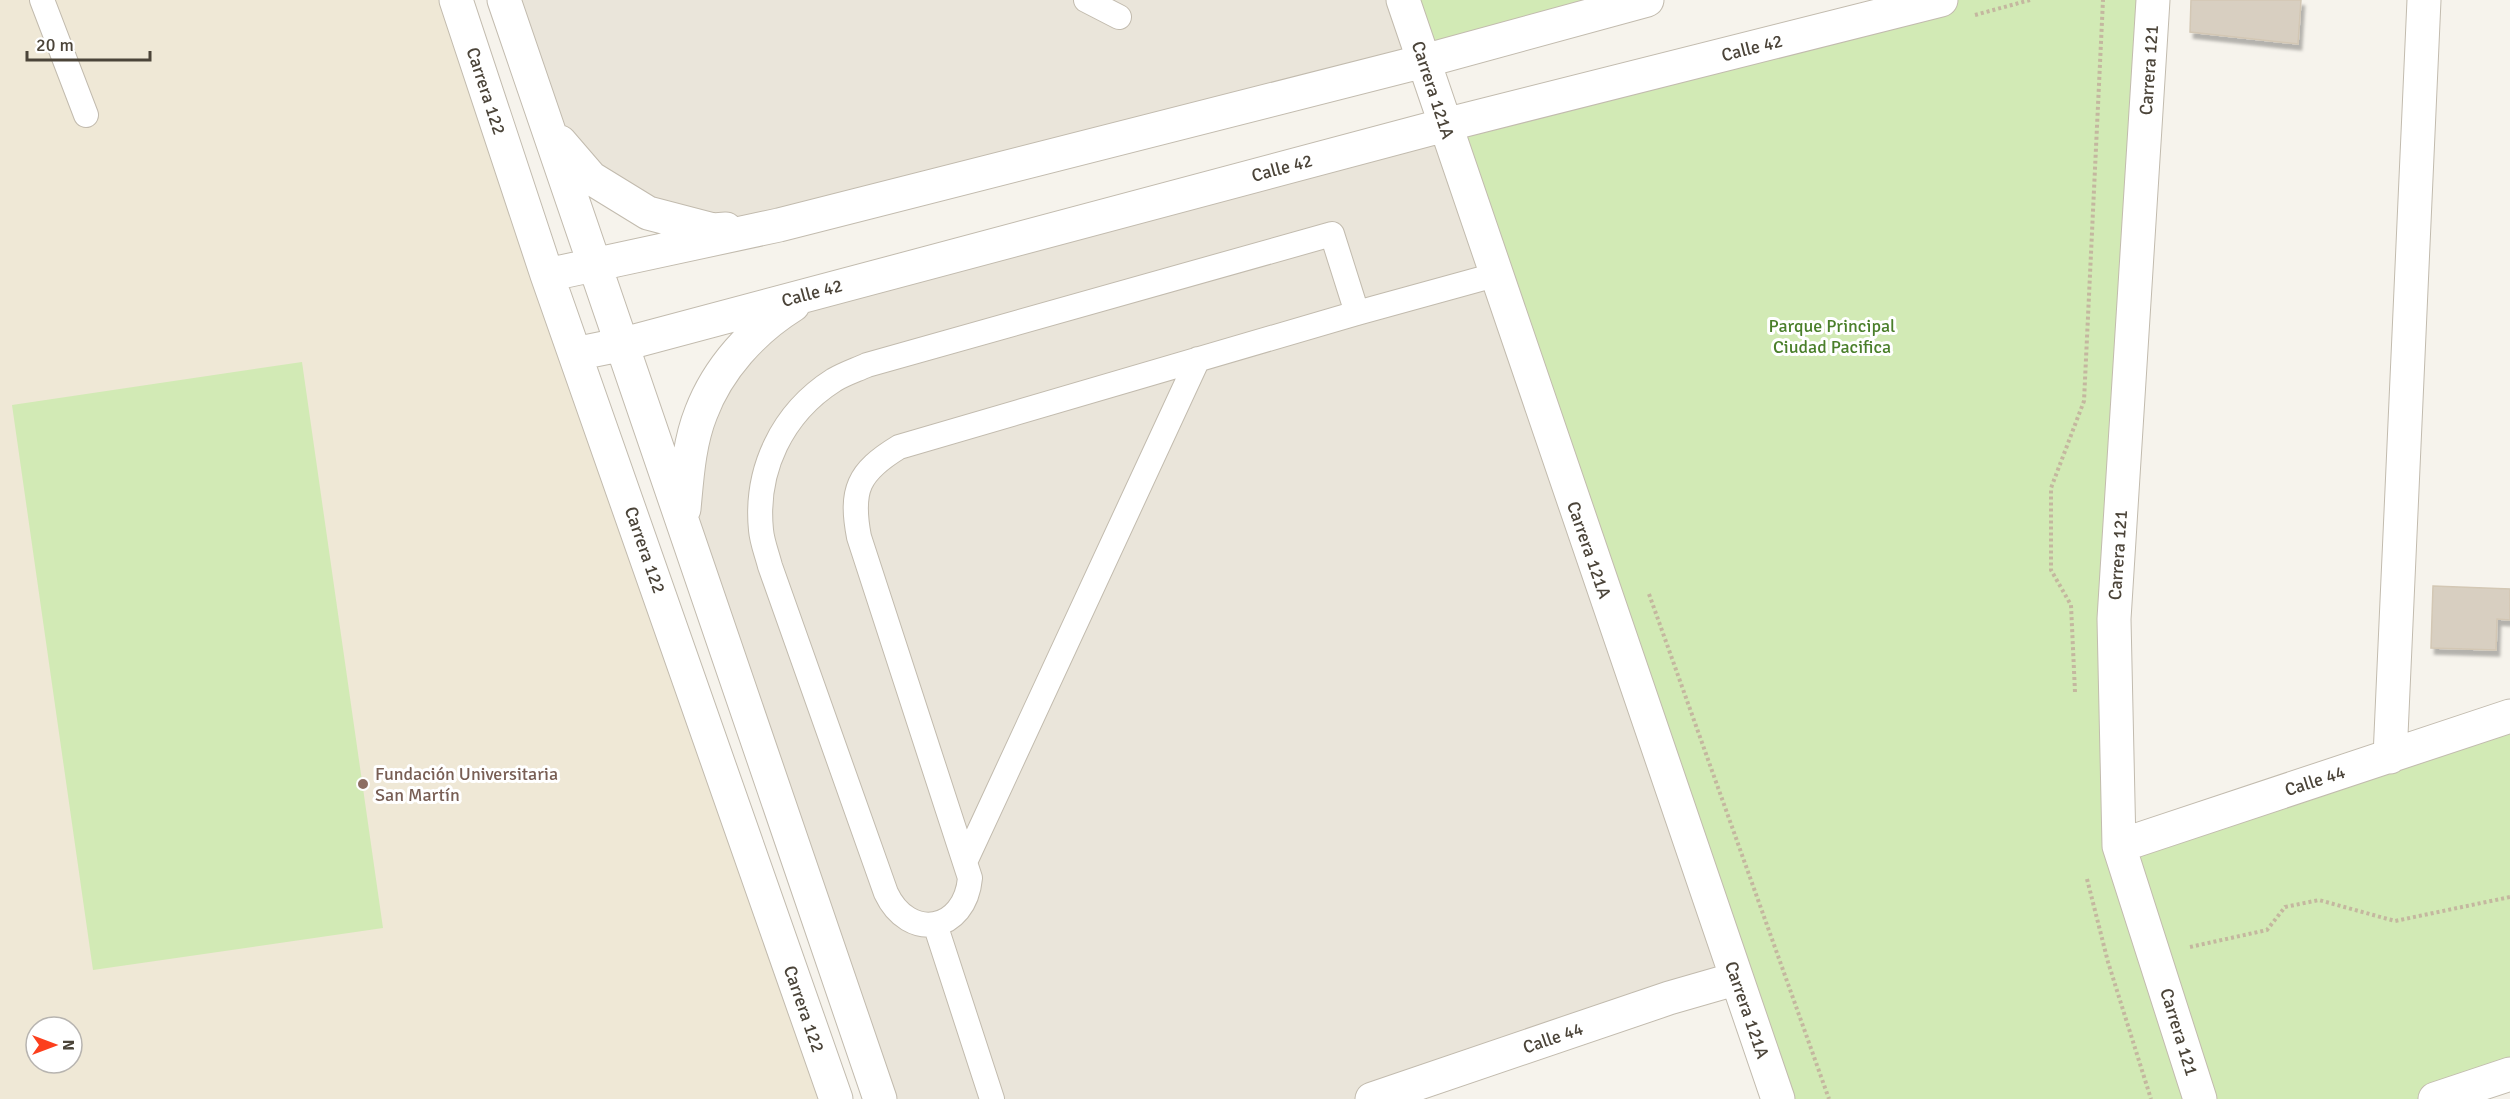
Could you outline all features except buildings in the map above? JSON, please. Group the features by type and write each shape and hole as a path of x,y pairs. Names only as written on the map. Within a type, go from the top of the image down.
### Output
{"street":[{"name":"Carrera 122","path":"456,0 547,274 836,1099"},
{"path":"504,0 624,344 683,526 880,1099"},
{"name":"Carrera 121A","path":"1404,0 1735,979 1778,1099"},
{"path":"547,274 779,225 1424,62 1647,0"},
{"name":"Calle 42","path":"575,354 624,344 1445,125 1941,0"},
{"name":"Carrera 121","path":"2153,0 2114,619 2120,846 2200,1099"},
{"path":"2390,757 2424,0"},
{"path":"548,127 591,178 648,213 713,230 779,225"},
{"path":"683,526 687,468 701,413 728,363 766,322 815,292"},
{"name":"Calle 44","path":"2120,846 2510,716"},
{"name":"Calle 44","path":"1372,1099 1658,1002 1735,979"},
{"path":"2435,1099 2510,1074"}],"lane":[{"path":"42,0 86,115"},
{"path":"1086,0 1119,17"},
{"path":"1357,313 1332,234 867,365 835,379 806,400 783,428 768,460 760,495 761,531 770,566 886,893 891,904 905,918 922,925 935,924 950,918 962,908 968,894 970,878 859,537 854,510 860,484 876,461 899,447 1496,274"},
{"path":"965,862 1198,359"},
{"path":"935,924 992,1099"}],"path":[{"path":"1973,15 2030,0"},
{"path":"1645,583 1829,1099"},
{"path":"2154,954 2267,930 2285,907 2319,900 2395,921 2510,897"}],"shaded area":[{"name":"Fundación Universitaria San Martín","path":"0,0 456,0 836,1099 0,1099"},
{"path":"504,0 1403,0 1424,61 779,225 648,213 548,127"},
{"path":"1445,125 1735,979 1372,1099 880,1099 683,526 687,468 766,322"}],"green space":[{"path":"1404,0 1647,0 1424,61"},
{"name":"Parque Principal Ciudad Pacifica","path":"1941,0 2153,0 2119,845 2510,716 2510,1074 2435,1099 1778,1099 1445,125"},
{"path":"302,362 383,928 93,970 12,405"}],"place":[{"name":"Fundación Universitaria San Martín","path":"363,784"}]}
